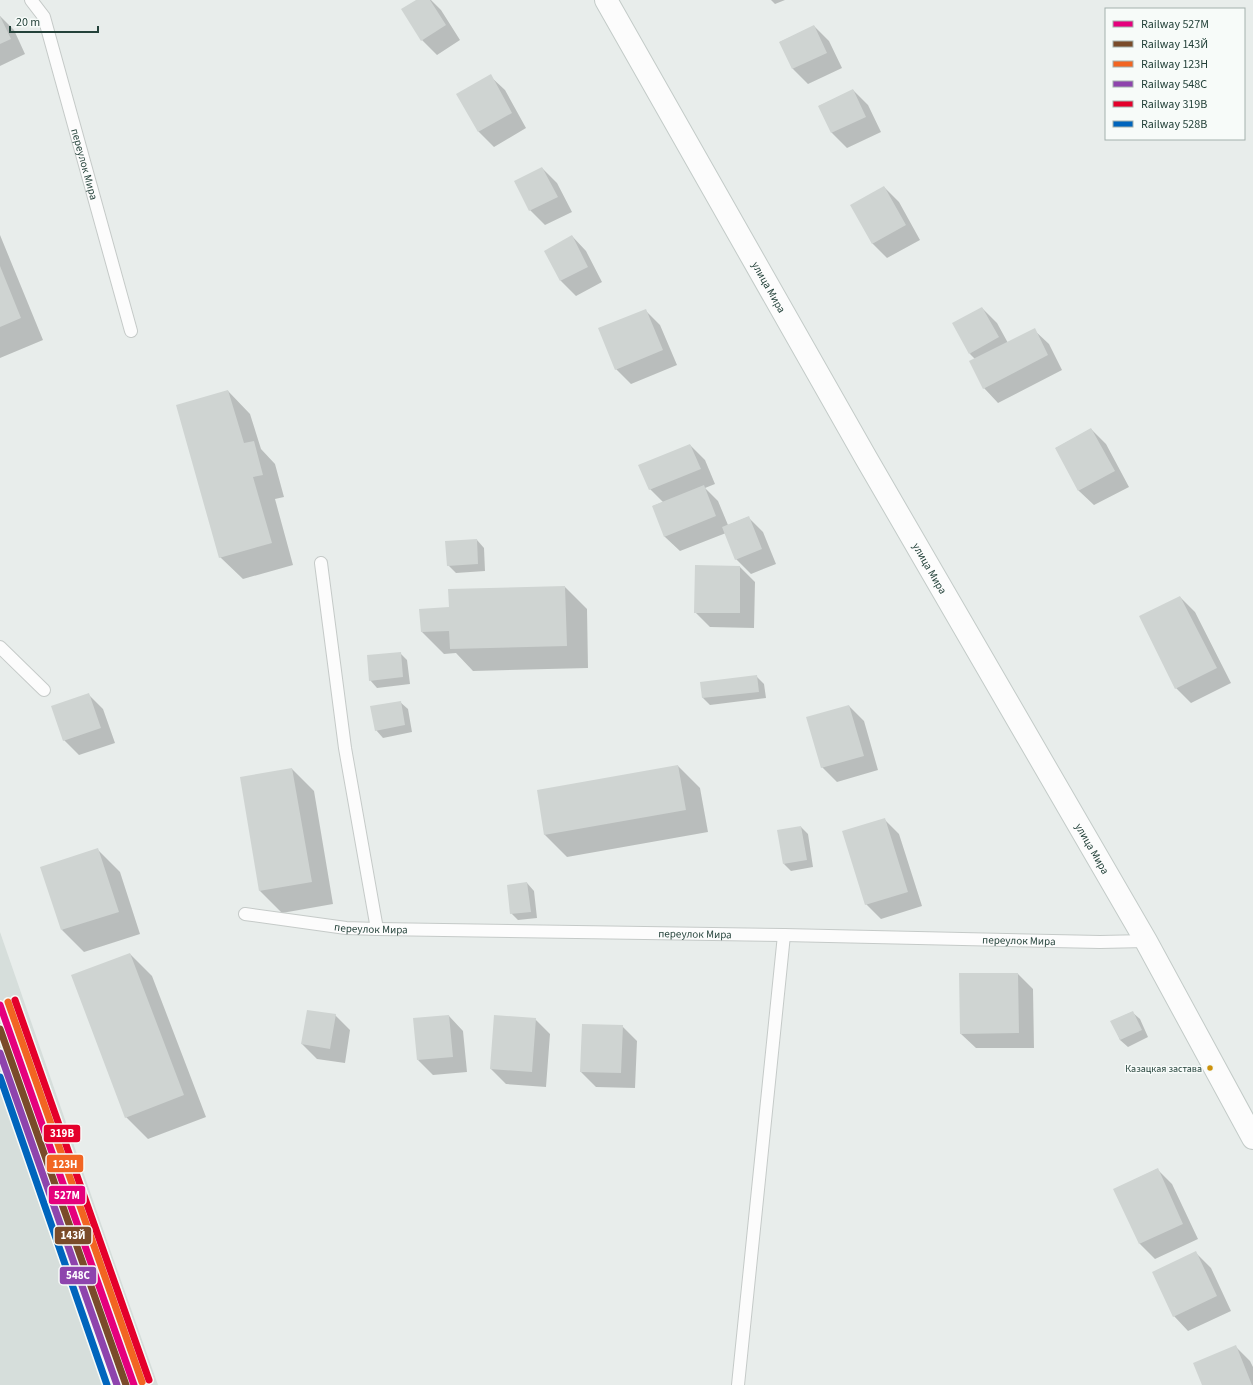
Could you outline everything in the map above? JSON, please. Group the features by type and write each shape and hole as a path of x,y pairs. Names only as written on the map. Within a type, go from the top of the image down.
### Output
{"main road":[{"name":"улица Мира","path":"606,0 866,458 1146,941 1253,1138"}],"lane":[{"name":"переулок Мира","path":"31,0 44,17 131,331"},
{"path":"321,563 345,748 377,929"},
{"path":"0,647 44,690"},
{"name":"переулок Мира","path":"245,914 346,928 377,929 784,935 1092,942 1146,941"},
{"path":"734,1384 784,935"}],"shaded area":[{"path":"0,932 113,1258 158,1385 0,1385"}],"building":[{"path":"416,0 430,0 446,25 421,41 401,9"},
{"path":"0,16 11,39 0,44"},
{"path":"814,25 827,53 792,69 779,42"},
{"path":"491,74 512,113 478,132 456,94"},
{"path":"853,89 866,117 831,133 818,106"},
{"path":"542,167 558,197 529,211 514,181"},
{"path":"884,186 906,225 872,244 850,205"},
{"path":"572,235 588,267 560,281 544,251"},
{"path":"0,266 21,318 0,327"},
{"path":"982,307 999,337 969,354 952,323"},
{"path":"646,309 663,350 615,370 598,328"},
{"path":"1035,328 1048,355 983,389 969,361"},
{"path":"228,390 244,443 254,441 263,475 253,477 272,543 219,558 176,405"},
{"path":"1091,428 1115,471 1078,491 1055,448"},
{"path":"690,444 701,469 649,490 638,465"},
{"path":"704,485 716,516 664,537 652,506"},
{"path":"749,516 762,549 735,560 722,527"},
{"path":"477,539 478,564 447,566 445,541"},
{"path":"695,565 740,566 740,613 694,613"},
{"path":"565,586 567,646 450,649 449,631 421,632 419,609 449,607 448,589"},
{"path":"1180,596 1217,668 1175,689 1139,616"},
{"path":"401,652 403,677 369,681 367,655"},
{"path":"757,675 759,692 702,698 700,682"},
{"path":"89,693 101,728 63,741 51,706"},
{"path":"401,701 405,725 375,731 370,706"},
{"path":"849,705 864,756 821,768 806,717"},
{"path":"678,765 686,810 544,835 537,790"},
{"path":"292,768 312,882 259,891 240,777"},
{"path":"885,818 908,892 865,905 842,831"},
{"path":"801,826 807,860 783,864 777,830"},
{"path":"98,848 119,912 61,930 40,867"},
{"path":"527,882 531,912 510,914 507,885"},
{"path":"130,953 184,1095 125,1118 71,975"},
{"path":"959,973 1018,973 1019,1033 960,1034"},
{"path":"307,1010 336,1014 330,1049 301,1044"},
{"path":"1133,1011 1142,1030 1120,1040 1110,1021"},
{"path":"449,1015 453,1057 417,1060 413,1018"},
{"path":"494,1015 536,1018 532,1072 490,1069"},
{"path":"582,1024 623,1025 621,1073 580,1072"},
{"path":"1158,1168 1183,1224 1139,1244 1113,1189"},
{"path":"1196,1251 1217,1296 1173,1317 1152,1272"},
{"path":"1236,1345 1252,1385 1202,1385 1193,1363"}],"rail line":[{"name":"319В","path":"15,1000 149,1380"},
{"name":"123Н","path":"8,1002 142,1382"},
{"name":"527М","path":"0,1005 134,1385"},
{"name":"143Й","path":"0,1029 126,1385"},
{"name":"548С","path":"0,1053 117,1385"},
{"name":"528В","path":"0,1077 107,1385"}],"place":[{"name":"Казацкая застава","path":"1210,1068"}]}
